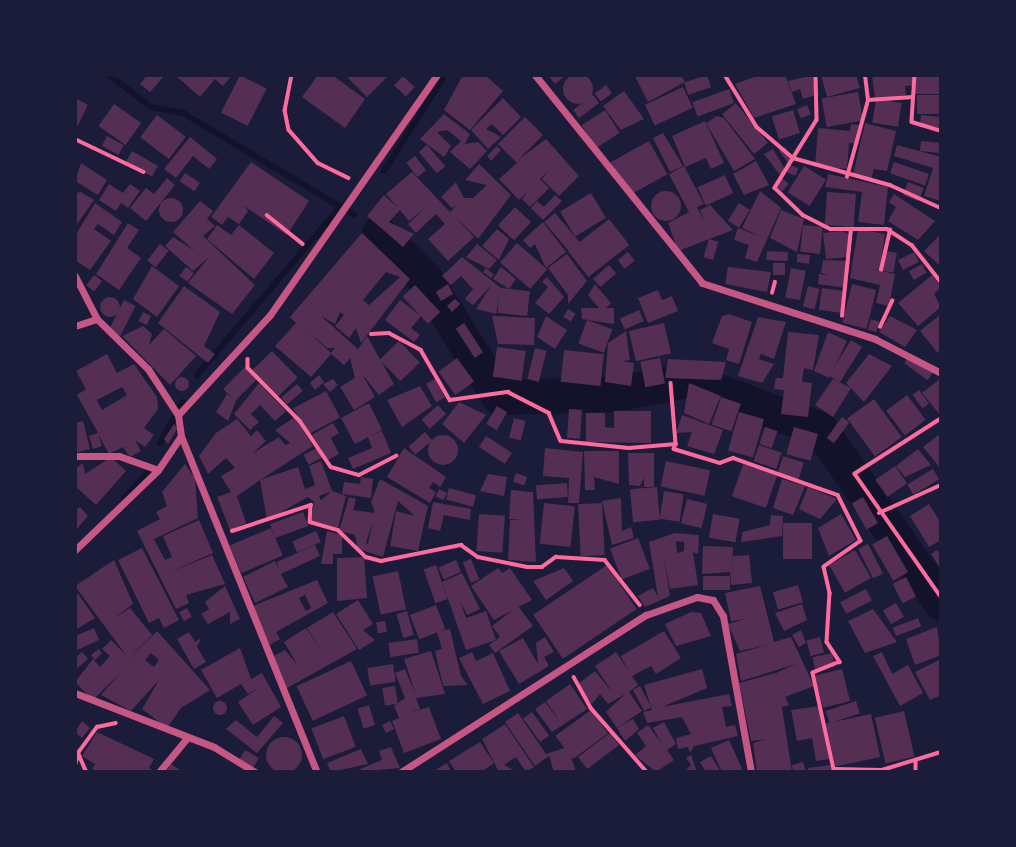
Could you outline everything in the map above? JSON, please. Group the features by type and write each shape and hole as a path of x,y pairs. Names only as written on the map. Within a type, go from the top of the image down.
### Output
{"street":[{"path":"178,415 248,342 364,184 437,75"},
{"path":"535,75 702,283 875,339 941,373"},
{"path":"75,276 97,319 148,369 178,415 181,436 317,772"},
{"path":"75,326 97,319"},
{"path":"75,550 158,470 181,436"},
{"path":"75,456 119,456 158,470"},
{"path":"401,772 646,615 697,597 713,600 723,615 751,772"},
{"path":"75,693 121,716 187,738 255,772"},
{"path":"159,772 187,738"}],"path":[{"path":"292,75 285,110 299,146 318,163 364,184"},
{"path":"725,75 757,127 793,158 846,177 890,185 941,208"},
{"path":"816,75 817,120 775,188 803,215 831,229 890,230 912,245 941,282"},
{"path":"846,177 868,100 865,75"},
{"path":"915,75 912,122 941,131"},
{"path":"868,100 913,97"},
{"path":"75,139 144,172"},
{"path":"267,215 312,252"},
{"path":"840,328 851,229"},
{"path":"881,270 890,230"},
{"path":"875,339 892,301"},
{"path":"371,334 389,333 421,350 450,400 508,392 549,413 561,441 629,448 676,444"},
{"path":"248,342 248,368 300,421 331,467 359,475 396,456"},
{"path":"671,383 676,444 674,449 720,463 733,458 838,495 861,541 824,567 830,593 827,642 839,662 813,673 834,769 882,770 941,752"},
{"path":"941,419 857,470 879,513 941,597"},
{"path":"879,513 941,485"},
{"path":"220,531 244,531 311,505 310,522 338,530 354,544 353,551 381,561 461,545 478,557 527,566 542,567 556,557 605,560 646,615"},
{"path":"579,658 573,681 647,772"},
{"path":"75,765 78,753 97,727 116,724 121,716"},
{"path":"78,753 86,772"},
{"path":"916,760 916,772"}],"building":[{"path":"578,74 589,78 593,89 589,100 578,104 567,100 563,89 567,78"},
{"path":"147,75 165,75 150,92 140,84"},
{"path":"175,75 232,75 223,86 215,79 200,97"},
{"path":"240,75 267,89 248,126 221,112"},
{"path":"318,75 332,75 365,99 345,128 302,97"},
{"path":"345,75 389,75 367,97"},
{"path":"463,75 485,75 503,91 470,130 444,110"},
{"path":"548,75 566,75 555,84"},
{"path":"681,75 685,82 648,102 635,76"},
{"path":"707,75 711,87 688,95 684,82"},
{"path":"760,75 785,75 796,104 754,118 735,84"},
{"path":"813,75 819,94 803,99 800,89 792,92 788,81"},
{"path":"821,75 856,75 860,88 827,97"},
{"path":"872,75 914,75 915,85 905,86 906,95 875,99"},
{"path":"915,75 941,75 941,94 915,94"},
{"path":"403,76 415,87 406,96 394,86"},
{"path":"606,85 612,93 601,101 595,93"},
{"path":"683,87 693,108 655,126 645,105"},
{"path":"729,89 734,103 697,116 692,102"},
{"path":"624,91 644,119 621,130 603,106"},
{"path":"858,92 863,121 827,127 822,98"},
{"path":"593,95 599,103 579,118 573,110"},
{"path":"917,95 941,95 941,114 917,114"},
{"path":"75,98 88,105 75,131"},
{"path":"503,98 521,117 503,135 492,124 486,129 501,137 488,149 471,130"},
{"path":"876,99 902,103 898,127 872,123"},
{"path":"736,103 768,143 754,154 722,114"},
{"path":"114,104 141,123 126,145 99,126"},
{"path":"807,105 811,114 801,119 797,109"},
{"path":"605,110 620,133 596,148 582,125"},
{"path":"793,110 800,133 779,139 772,116"},
{"path":"444,114 470,134 465,144 478,142 487,151 470,169 450,152 461,141 447,130 437,132 451,146 444,157 420,139"},
{"path":"157,115 186,137 169,159 140,137"},
{"path":"921,115 941,117 940,128 920,126"},
{"path":"717,116 724,118 755,159 734,171 706,123"},
{"path":"525,117 543,135 518,160 546,139 579,176 559,196 542,179 548,171 540,179 549,188 530,207 522,199 527,192 519,200 499,179 517,163 498,144"},
{"path":"705,121 724,163 711,169 706,158 685,167 672,136"},
{"path":"865,123 896,131 887,171 874,169 871,180 853,175"},
{"path":"851,124 861,125 859,144 849,143 847,169 815,166 818,128 850,131"},
{"path":"663,133 683,166 670,172 653,138"},
{"path":"107,136 124,145 119,155 102,146"},
{"path":"190,137 217,159 209,169 193,156 176,178 164,169"},
{"path":"649,141 667,174 629,196 611,162"},
{"path":"921,141 941,143 940,153 920,151"},
{"path":"427,145 445,166 437,173 419,152"},
{"path":"897,145 941,157 941,201 924,196 933,168 894,156"},
{"path":"497,146 501,150 491,161 487,156"},
{"path":"785,147 793,159 788,163 779,151"},
{"path":"773,149 786,171 780,175 764,154"},
{"path":"132,151 158,166 152,176 126,161"},
{"path":"415,156 426,170 417,177 406,163"},
{"path":"756,161 769,185 744,195 733,174"},
{"path":"251,162 309,201 287,235 244,206 248,211 239,224 228,217 222,225 211,217"},
{"path":"894,162 929,174 925,185 890,173"},
{"path":"81,163 107,180 98,195 75,181"},
{"path":"479,164 511,195 478,239 454,215 474,237 448,261 428,239 445,224 436,214 416,233 408,224 426,207 409,221 400,210 389,222 414,234 403,247 367,216 384,195 398,208 386,194 412,172 450,212 458,204 452,208 441,197 456,182 464,198 473,198 487,185 465,180"},
{"path":"790,165 798,168 796,176 787,172"},
{"path":"684,166 704,204 697,207 704,221 700,210 710,205 733,230 678,251 668,223 689,212 669,174"},
{"path":"804,166 826,180 810,206 788,192"},
{"path":"185,173 200,183 194,191 179,181"},
{"path":"828,174 888,187 884,225 858,222 862,192 825,187"},
{"path":"725,175 733,193 706,205 698,187"},
{"path":"167,178 175,185 146,221 130,208 146,188 154,194"},
{"path":"782,178 789,184 782,191 775,186"},
{"path":"908,182 924,188 919,201 903,195"},
{"path":"109,184 123,193 130,184 140,191 128,208 121,203 116,211 99,200"},
{"path":"666,191 677,195 681,206 677,217 666,221 655,217 651,206 655,195"},
{"path":"760,191 781,208 757,262 745,258 749,245 734,240 738,228 762,237 742,228"},
{"path":"81,192 94,200 75,227 75,193"},
{"path":"827,192 856,194 854,227 825,225"},
{"path":"591,193 606,218 575,236 560,212"},
{"path":"894,194 935,221 918,240 888,221 896,207 889,202"},
{"path":"555,195 562,201 543,220 531,208 537,201 544,207"},
{"path":"171,198 182,205 183,210 176,221 171,222 160,215 159,210 166,199"},
{"path":"200,201 213,211 207,219 215,226 203,236 255,285 232,314 188,283 209,257 193,271 165,246 173,237 195,251 173,232"},
{"path":"95,203 122,222 114,235 98,224 94,229 111,241 90,270 75,260 75,236"},
{"path":"739,203 750,210 739,228 728,221"},
{"path":"515,207 531,222 514,240 498,225"},
{"path":"781,210 804,219 797,252 770,238"},
{"path":"555,213 579,242 569,251 544,222"},
{"path":"609,219 629,245 588,277 568,251"},
{"path":"543,222 566,252 546,268 535,244 530,248 523,240"},
{"path":"128,223 139,230 127,248 141,258 119,290 96,274"},
{"path":"217,225 231,235 239,225 274,253 254,279 207,239"},
{"path":"803,225 823,227 820,254 800,252"},
{"path":"497,229 509,239 499,260 482,246"},
{"path":"858,229 885,234 880,270 871,269 895,274 889,306 876,303 880,285 850,278"},
{"path":"841,231 849,234 850,257 826,259 823,233"},
{"path":"362,233 410,279 361,343 356,328 349,338 335,326 344,315 340,312 335,324 321,316 358,349 367,336 394,384 379,395 362,374 375,397 354,410 340,387 355,378 350,358 344,365 331,354 311,377 275,346 296,323 290,317","holes":["386,272 400,277 369,305 363,300","305,329 327,348 335,348 331,353"]},
{"path":"941,234 941,267 924,251"},
{"path":"709,239 719,242 713,260 703,257"},
{"path":"517,243 547,269 530,289 500,263"},
{"path":"160,244 169,251 156,267 147,261"},
{"path":"477,244 497,260 489,269 466,257"},
{"path":"767,251 788,252 788,261 767,260"},
{"path":"886,251 897,253 893,273 883,271"},
{"path":"628,252 635,261 625,269 618,260"},
{"path":"914,252 919,262 903,270 898,260"},
{"path":"567,254 587,281 568,304 568,295 548,268"},
{"path":"797,254 810,255 809,264 797,262"},
{"path":"462,257 501,288 496,314 476,309 491,286 473,305 465,299 473,289 461,276 451,285 442,276"},
{"path":"823,260 850,261 846,288 818,284 819,274 828,275 821,273"},
{"path":"773,263 785,263 785,275 773,275"},
{"path":"922,264 927,273 914,280 909,271"},
{"path":"609,265 616,273 600,287 593,279"},
{"path":"152,266 179,286 157,317 133,299"},
{"path":"186,267 194,273 187,282 179,276"},
{"path":"501,267 516,279 509,289 493,279"},
{"path":"728,267 771,272 767,292 725,284"},
{"path":"486,268 494,275 491,278 483,272"},
{"path":"791,268 806,271 800,300 785,297"},
{"path":"94,275 102,281 94,291 86,285"},
{"path":"932,275 941,287 934,294 941,307 918,326 898,303"},
{"path":"547,277 564,297 549,314 535,303 548,287 542,282"},
{"path":"448,284 453,294 441,301 436,292"},
{"path":"595,284 611,303 606,308 614,308 614,324 582,319 581,308 599,308 588,295"},
{"path":"852,284 876,290 867,329 842,323"},
{"path":"415,285 440,312 428,324 403,297"},
{"path":"184,286 220,312 204,346 215,354 208,363 158,323"},
{"path":"808,286 820,289 815,309 803,306"},
{"path":"500,288 530,291 527,316 497,313"},
{"path":"822,288 844,291 841,313 819,310"},
{"path":"658,290 662,300 672,296 678,311 648,323 638,298"},
{"path":"110,297 117,300 120,307 117,314 110,317 103,314 100,307 103,300"},
{"path":"455,299 460,304 452,312 447,306"},
{"path":"124,300 136,306 120,336 109,330"},
{"path":"400,300 421,316 411,328 420,335 414,342 385,320"},
{"path":"568,309 576,314 571,321 563,317"},
{"path":"639,310 644,321 625,330 620,319"},
{"path":"143,312 151,316 146,325 138,321"},
{"path":"729,314 752,322 739,364 726,360 729,349 712,343 722,316"},
{"path":"941,314 941,351 938,353 920,331"},
{"path":"492,316 535,318 534,345 498,344"},
{"path":"546,316 567,330 555,349 537,337"},
{"path":"890,316 917,330 905,347 879,332"},
{"path":"758,317 786,322 774,359 761,354 759,359 774,364 762,383 738,376"},
{"path":"871,319 880,322 876,332 868,329"},
{"path":"587,320 612,329 604,353 578,343"},
{"path":"464,323 483,352 475,358 456,328"},
{"path":"664,323 671,353 636,361 629,331"},
{"path":"143,326 152,334 149,345 164,329 196,356 170,385 122,336"},
{"path":"626,331 630,360 622,361 634,363 631,386 605,382 608,343"},
{"path":"788,332 819,335 813,370 804,368 802,382 812,383 808,417 781,414 784,390 774,389 776,378 783,378"},
{"path":"828,332 847,341 829,378 814,371"},
{"path":"851,340 862,347 840,383 829,376"},
{"path":"399,341 420,363 400,381 380,360"},
{"path":"497,347 526,351 522,381 493,377"},
{"path":"535,348 547,351 539,382 527,379"},
{"path":"564,350 604,354 600,386 561,382"},
{"path":"272,351 298,378 278,397 252,370"},
{"path":"107,354 117,373 134,364 157,397 158,409 144,428 154,435 145,447 135,440 141,451 130,457 123,447 109,454 98,434 102,446 93,449 89,436 98,433 77,395 86,389 76,371","holes":["122,387 127,395 102,410 97,400"]},
{"path":"869,354 892,366 864,402 846,383"},
{"path":"910,355 933,372 928,380 904,363"},
{"path":"457,358 474,381 455,395 438,372"},
{"path":"660,358 665,384 645,387 640,362"},
{"path":"668,359 726,362 721,380 665,378"},
{"path":"245,367 257,379 235,401 223,389"},
{"path":"319,375 324,382 315,390 310,383"},
{"path":"179,377 185,377 189,384 185,391 179,391 175,387 175,381"},
{"path":"941,378 941,416 922,393"},
{"path":"333,379 338,385 330,392 323,384"},
{"path":"435,379 445,398 436,402 426,384"},
{"path":"833,379 851,388 833,417 815,405"},
{"path":"259,383 286,411 275,421 260,405 251,414 259,422 250,430 234,414"},
{"path":"689,383 721,396 709,424 684,413"},
{"path":"297,384 303,391 287,405 281,398"},
{"path":"420,386 432,406 402,427 387,400"},
{"path":"919,390 929,404 923,408 913,395"},
{"path":"326,391 340,417 307,435 293,408"},
{"path":"227,394 236,401 228,421 216,412"},
{"path":"907,395 926,420 905,435 886,411"},
{"path":"721,397 741,404 731,431 712,424"},
{"path":"874,399 902,437 875,456 847,418"},
{"path":"459,402 486,415 464,443 442,424"},
{"path":"369,403 382,430 370,436 382,431 391,453 353,469 348,458 372,448 368,437 355,444 341,418"},
{"path":"438,405 446,414 430,429 422,420"},
{"path":"497,406 507,412 496,430 486,424"},
{"path":"569,409 582,410 580,439 567,438"},
{"path":"614,411 651,411 651,443 586,442 586,413 605,413 605,427 614,428"},
{"path":"739,412 764,419 753,458 728,450"},
{"path":"682,415 723,430 714,454 687,446 692,432 676,433"},
{"path":"295,417 313,446 237,496 246,523 230,530 217,497 231,492 221,476 235,468 226,458 208,474 199,456 216,433 237,419 251,436 257,430 266,441 253,453 279,437 285,445 290,443 275,430"},
{"path":"842,417 849,422 834,443 827,438"},
{"path":"514,418 526,421 521,440 509,437"},
{"path":"83,421 90,449 75,453 75,423"},
{"path":"333,423 339,433 331,438 339,454 328,460 312,435"},
{"path":"174,424 177,429 168,444 164,439"},
{"path":"765,427 777,431 772,448 759,444"},
{"path":"794,427 818,434 810,461 786,454"},
{"path":"425,432 432,440 416,455 408,446"},
{"path":"941,433 941,469 923,447"},
{"path":"443,435 454,439 458,450 454,461 443,465 432,461 428,450 432,439"},
{"path":"486,436 512,453 505,464 479,447"},
{"path":"759,445 782,453 776,469 753,461"},
{"path":"317,448 322,458 309,465 304,455"},
{"path":"404,448 446,477 440,487 433,482 429,488 436,492 430,503 387,477"},
{"path":"545,448 583,452 579,503 568,503 569,478 543,476"},
{"path":"918,449 931,465 905,477 896,466"},
{"path":"584,451 619,451 619,484 594,477 595,490 585,490"},
{"path":"628,453 654,453 654,487 644,487 644,478 640,486 629,485"},
{"path":"783,456 804,463 798,480 777,473"},
{"path":"111,457 126,471 96,505 75,486 75,469 83,463 85,474"},
{"path":"321,461 332,491 346,496 338,528 311,520 314,502 308,497 267,520 260,480 298,467 305,489 315,485 309,466","holes":["332,491 321,500 319,496"]},
{"path":"666,461 710,470 705,496 661,486"},
{"path":"185,464 195,478 198,518 154,539 165,560 172,557 163,536 199,520 213,553 168,573 212,555 225,584 186,595 189,603 176,609 137,531 160,519 156,512 167,506 162,492"},
{"path":"743,464 777,476 766,508 732,496"},
{"path":"895,466 907,483 887,497 875,480"},
{"path":"933,469 939,479 913,495 907,484"},
{"path":"516,473 527,477 524,486 513,481"},
{"path":"488,474 507,477 504,496 480,491"},
{"path":"361,477 373,479 371,498 342,494 344,482 360,484"},
{"path":"380,479 428,506 418,551 390,546 396,511 415,516 398,501 383,557 358,549 355,535 339,531 349,497 356,499 353,510 375,513 371,502"},
{"path":"782,479 805,486 793,515 773,508"},
{"path":"567,483 568,497 537,499 536,485"},
{"path":"657,487 660,520 633,522 630,489"},
{"path":"808,487 837,499 820,519 799,509"},
{"path":"449,488 476,495 473,507 446,500"},
{"path":"439,489 447,493 443,500 435,496"},
{"path":"511,490 533,492 536,562 508,560 510,520 522,520 509,519"},
{"path":"664,491 684,494 679,522 660,519"},
{"path":"863,497 878,523 867,529 852,503"},
{"path":"621,498 622,531 631,527 634,538 612,545 602,501"},
{"path":"687,499 707,504 701,528 681,523"},
{"path":"433,502 471,509 470,520 444,515 440,531 428,528"},
{"path":"544,503 575,506 571,547 540,544"},
{"path":"602,503 605,555 581,556 578,504"},
{"path":"929,504 941,523 941,540 929,547 910,516"},
{"path":"80,507 88,516 75,531 75,511"},
{"path":"303,512 308,526 275,538 270,524"},
{"path":"479,514 505,516 502,553 476,551"},
{"path":"713,514 740,519 735,542 709,538"},
{"path":"841,514 856,540 829,556 818,528"},
{"path":"771,515 783,516 782,536 741,542 742,532 770,525"},
{"path":"783,523 812,523 812,559 783,559"},
{"path":"271,528 283,556 241,573 230,546"},
{"path":"316,531 321,542 297,553 292,542"},
{"path":"327,531 342,535 342,554 333,554 333,564 321,564"},
{"path":"675,533 699,535 698,554 693,552 698,585 670,589 664,559 670,596 645,607 638,596 653,588 658,597 649,542","holes":["676,541 684,542 684,551 677,553"]},
{"path":"887,536 908,572 893,581 872,544"},
{"path":"638,538 650,569 622,580 610,549"},
{"path":"868,544 883,573 873,578 858,549"},
{"path":"315,545 320,556 281,574 288,587 255,603 243,577 275,561 279,569 277,562"},
{"path":"703,546 733,547 732,575 733,556 749,555 752,583 731,585 730,572 702,574"},
{"path":"142,548 179,620 164,628 159,618 149,623 118,560"},
{"path":"855,550 871,578 845,593 829,565"},
{"path":"937,550 941,556 941,569 931,554"},
{"path":"364,557 367,598 337,601 337,558"},
{"path":"471,559 479,579 471,583 463,562"},
{"path":"114,560 133,604 113,619 130,608 152,635 121,667 157,631 210,690 181,708 167,728 142,709 159,680 131,711 101,695 120,673 93,700 75,682 93,659 100,667 110,656 102,649 111,640 126,655 75,586","holes":["151,653 159,660 154,667 145,660"]},
{"path":"456,560 461,572 444,579 439,567"},
{"path":"436,565 448,599 435,603 424,569"},
{"path":"607,565 637,609 563,659 533,615"},
{"path":"498,568 502,573 510,568 532,600 494,620 471,586"},
{"path":"564,568 573,581 546,600 533,581"},
{"path":"398,571 406,609 381,615 373,576"},
{"path":"462,573 480,609 467,615 460,601 466,618 486,611 496,640 466,650 442,582"},
{"path":"703,576 730,576 730,590 703,590"},
{"path":"906,577 916,597 903,603 893,584"},
{"path":"317,580 328,603 276,632 280,639 270,645 250,607","holes":["305,595 311,608 306,611 299,598"]},
{"path":"798,585 803,602 778,609 773,592"},
{"path":"225,586 240,619 230,624 230,612 208,624 201,614 209,609 205,602"},
{"path":"760,586 774,642 791,637 814,686 785,697 789,705 782,707 792,772 757,772 753,743 767,739 751,741 739,683 776,673 796,664 741,681 736,654 770,644 740,651 728,624 745,619 731,621 725,593"},
{"path":"866,589 872,601 846,614 840,602"},
{"path":"75,590 95,618 75,630"},
{"path":"358,600 373,624 363,630 375,640 359,650 336,614"},
{"path":"896,603 904,617 891,624 883,610"},
{"path":"802,604 807,620 784,631 775,613"},
{"path":"436,605 445,629 419,639 410,615"},
{"path":"518,606 533,626 495,653 489,645 500,637 492,626"},
{"path":"187,608 192,617 184,621 179,612"},
{"path":"873,609 897,642 865,653 848,621"},
{"path":"407,611 414,635 403,638 396,614"},
{"path":"333,612 357,649 287,688 270,658 285,650 298,666 284,642 306,628 322,652 307,628"},
{"path":"691,612 701,613 711,636 676,646 665,624"},
{"path":"918,618 921,626 896,636 893,628"},
{"path":"385,621 387,632 378,633 376,623"},
{"path":"937,627 941,655 915,665 906,639"},
{"path":"94,628 99,640 75,651 75,636"},
{"path":"450,629 461,676 468,685 443,686 435,651 442,649 437,632"},
{"path":"801,630 806,643 799,647 792,635"},
{"path":"664,631 681,658 656,674 651,666 632,676 638,685 629,692 642,711 617,728 606,712 625,694 608,704 600,694 592,704 577,685 595,671 612,692 595,666 616,652 628,670 621,656"},
{"path":"189,632 195,642 201,638 197,647 206,662 194,669 177,639"},
{"path":"545,637 554,652 544,657 549,666 519,684 499,651 523,638 538,664 536,643"},
{"path":"820,637 824,652 811,656 806,641"},
{"path":"417,639 419,653 390,657 388,643"},
{"path":"240,648 251,679 262,673 281,707 253,725 238,702 263,685 248,694 241,684 217,698 201,670"},
{"path":"99,649 102,653 95,660 91,655"},
{"path":"431,651 445,694 416,698 420,709 409,713 429,707 441,739 404,753 392,721 399,718 394,706 405,698 395,673 405,669 416,695 404,659"},
{"path":"82,652 88,659 75,670 75,658"},
{"path":"472,652 476,661 493,653 510,691 483,704 459,658"},
{"path":"882,652 892,674 908,665 923,693 900,706 873,656"},
{"path":"832,653 835,667 815,671 812,657"},
{"path":"941,659 941,695 930,700 915,672"},
{"path":"351,661 367,695 313,721 297,686"},
{"path":"393,664 396,682 370,686 367,668"},
{"path":"702,669 707,688 662,707 729,694 732,706 722,707 726,727 735,725 738,736 694,746 690,753 688,747 678,749 676,738 691,734 682,717 647,723 643,712 652,710 644,685"},
{"path":"842,669 850,701 823,708 815,676"},
{"path":"570,684 587,709 552,732 535,709 545,702 560,722 546,701"},
{"path":"395,686 398,704 385,706 382,688"},
{"path":"640,686 651,707 644,711 633,690"},
{"path":"220,701 225,703 225,713 220,715 215,713 213,708 215,703"},
{"path":"856,701 860,713 830,723 826,711"},
{"path":"369,705 375,725 364,729 358,709"},
{"path":"820,706 829,759 816,761 812,738 797,741 791,710"},
{"path":"591,710 608,733 572,759 555,736"},
{"path":"904,711 915,757 885,764 875,718"},
{"path":"532,712 549,735 540,742 523,718"},
{"path":"518,713 546,754 567,747 576,771 554,772 549,756 535,766 505,722"},
{"path":"871,714 880,757 835,767 826,724"},
{"path":"274,716 283,723 257,753 226,729 236,720 257,737"},
{"path":"344,716 356,747 323,759 311,729"},
{"path":"633,719 639,729 625,741 617,728"},
{"path":"82,721 90,728 82,738 75,732"},
{"path":"390,721 394,729 386,733 382,725"},
{"path":"664,722 676,744 667,750 674,760 656,772 635,755 646,746 637,733 648,725 662,744 653,728"},
{"path":"505,724 534,767 526,772 516,757 504,765 518,772 499,772 482,739"},
{"path":"97,732 154,759 149,768 156,772 91,772 95,764 82,756"},
{"path":"610,733 619,745 587,769 578,757"},
{"path":"284,737 297,742 302,755 297,768 284,773 271,768 266,755 271,742"},
{"path":"729,740 743,771 741,772 722,772 711,748"},
{"path":"480,742 494,763 481,772 456,772 449,761"},
{"path":"391,747 400,768 353,772 382,760 379,751"},
{"path":"361,749 368,764 331,772 327,763"},
{"path":"245,750 259,758 253,768 240,760"},
{"path":"691,755 697,772 684,772 691,765 686,758"},
{"path":"711,756 721,772 706,772 700,762"},
{"path":"803,762 806,772 793,772 792,765"},
{"path":"447,763 451,772 432,772"},
{"path":"171,764 180,770 179,772 166,772"},
{"path":"831,765 832,772 808,772 808,768"}],"waterway":[{"path":"109,75 151,107 183,113 354,215"},
{"path":"384,171 445,75"},
{"path":"197,375 341,206"},
{"path":"379,233 425,279 499,397 613,394 688,380 820,429 941,603"},
{"path":"160,443 183,402"},
{"path":"124,498 150,470"}]}
